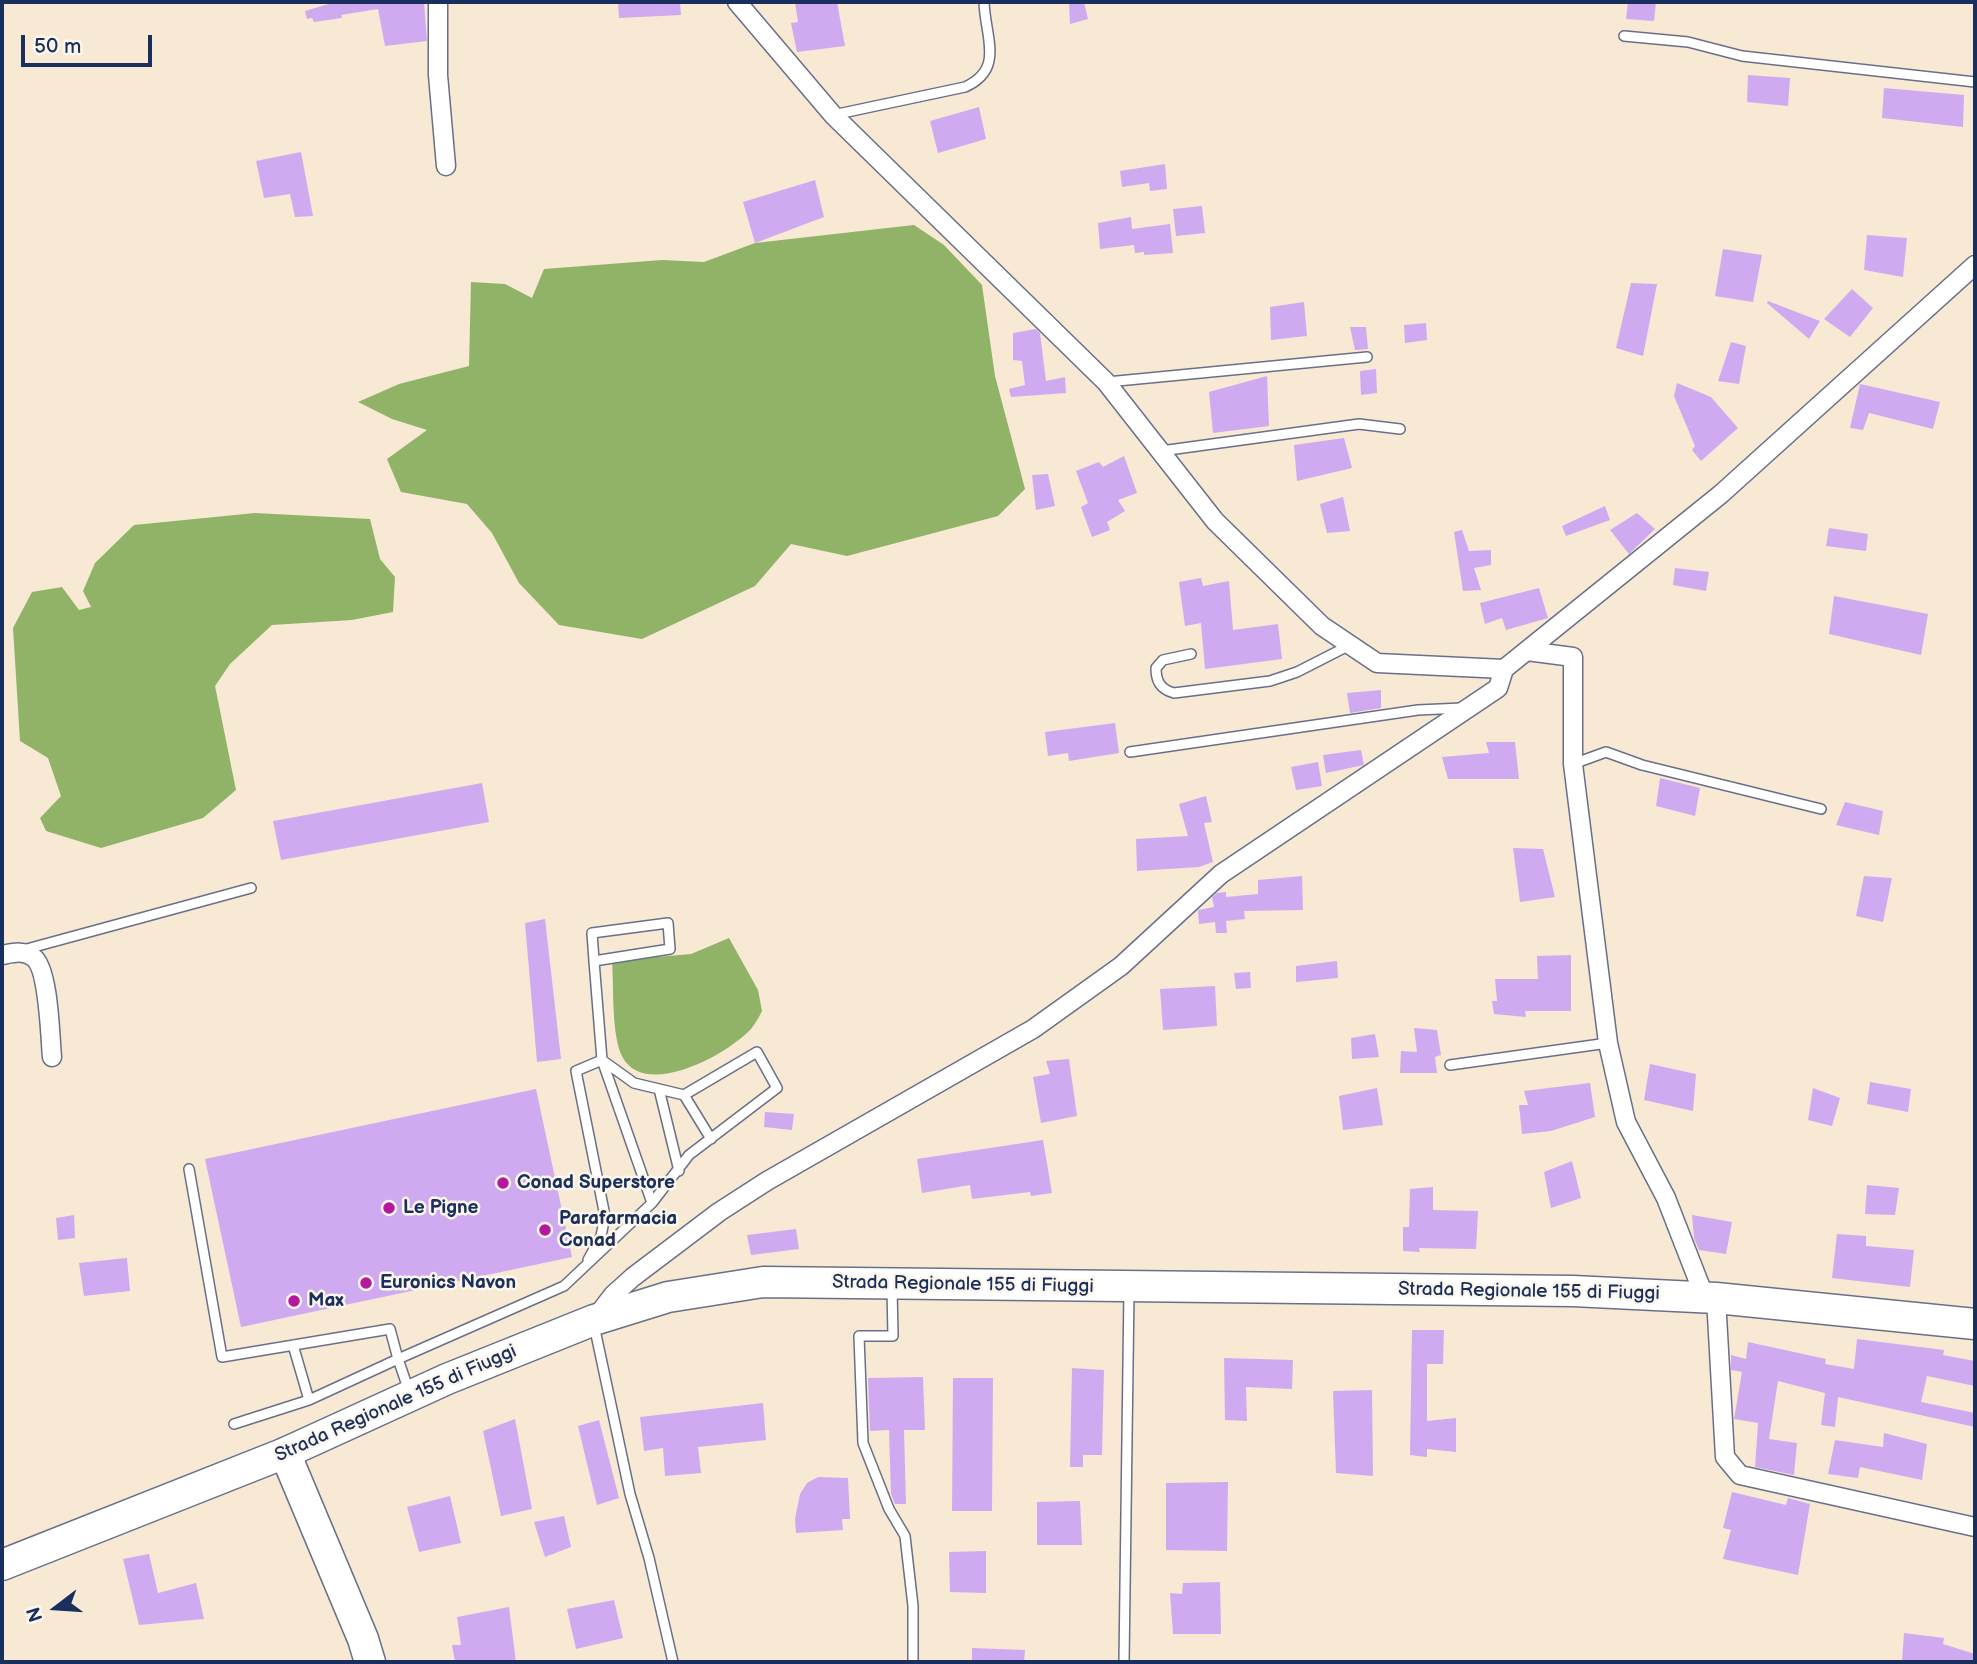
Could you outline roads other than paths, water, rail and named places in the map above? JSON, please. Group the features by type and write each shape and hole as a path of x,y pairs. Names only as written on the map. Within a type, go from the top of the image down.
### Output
{"main road":[{"name":"Strada Regionale 155 di Fiuggi","path":"2,1565 285,1453 411,1396 594,1320 668,1297 763,1282 1573,1291 1711,1298 1975,1324"},
{"path":"285,1453 370,1662"}],"street":[{"path":"438,2 439,75 446,166"},
{"path":"737,2 833,115 1106,382 1215,521 1322,626 1377,663 1504,669"},
{"path":"594,1320 623,1286 719,1212 767,1181 1033,1029 1121,966 1221,874 1498,688 1504,669 1721,494 1975,265"},
{"path":"1527,650 1573,657 1573,764 1608,1043 1626,1122 1666,1198 1711,1298 1725,1457 1731,1468 1740,1475 1975,1527"},
{"path":"10,953 35,958 43,972 52,1057"}],"lane":[{"path":"833,115 965,87 980,80 991,58 984,2"},
{"path":"1624,36 1688,42 1742,56 1975,82"},
{"path":"1106,382 1367,358"},
{"path":"1160,451 1359,424 1400,429"},
{"path":"1191,654 1163,660 1156,668 1156,680 1165,691 1174,694 1270,681 1322,660 1350,645"},
{"path":"1130,752 1418,710 1468,708"},
{"path":"1573,764 1606,752 1642,765 1821,809"},
{"path":"10,953 251,888"},
{"path":"594,961 670,949 668,923 592,933 594,961 602,1060 652,1203"},
{"path":"1451,1065 1608,1043"},
{"path":"234,1424 309,1400 564,1286 652,1203 690,1155 777,1087 757,1052 684,1095 634,1083 602,1060"},
{"path":"584,1267 601,1236 605,1216 576,1071 602,1060"},
{"path":"659,1089 679,1171"},
{"path":"684,1095 711,1139"},
{"path":"190,1169 222,1357 390,1329 411,1396"},
{"path":"892,1284 893,1336 859,1336 863,1443 889,1509 905,1536 913,1606 913,1662"},
{"path":"1124,1662 1129,1286"},
{"path":"594,1320 594,1337 630,1494 649,1558 673,1662"},
{"path":"293,1345 309,1400"}],"place":[{"name":"Conad Superstore","path":"503,1183"},
{"name":"Le Pigne","path":"389,1208"},
{"name":"Parafarmacia Conad","path":"545,1230"},
{"name":"Euronics Navon","path":"366,1283"},
{"name":"Max","path":"294,1301"}]}
